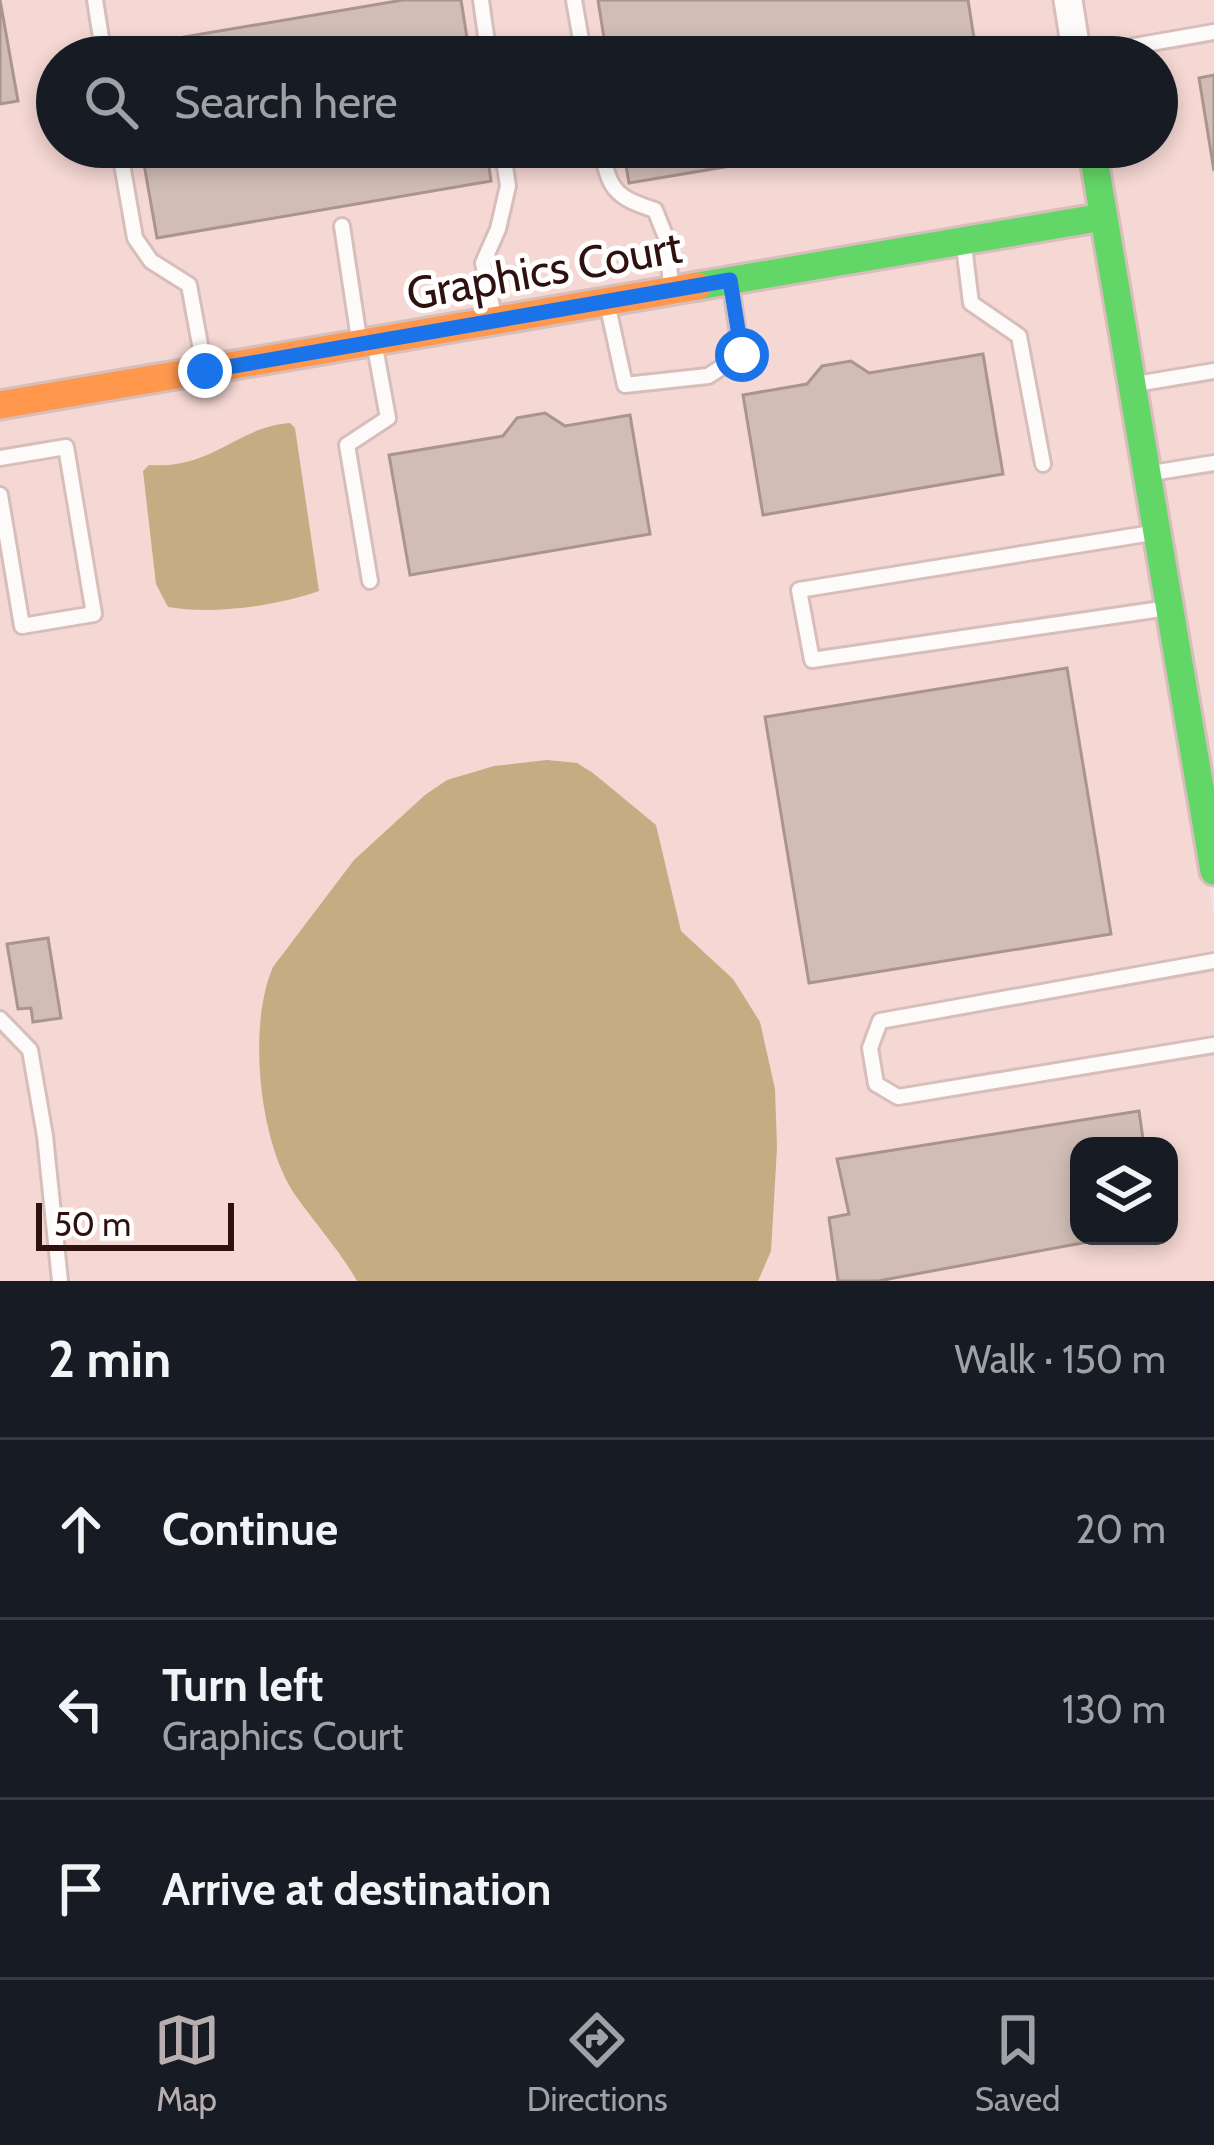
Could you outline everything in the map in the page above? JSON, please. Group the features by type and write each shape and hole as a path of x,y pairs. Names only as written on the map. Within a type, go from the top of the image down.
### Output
{"street":[{"path":"1068,0 1074,36"},
{"path":"1095,168 1214,871"},
{"name":"Graphics Court","path":"0,404 1103,217"}],"lane":[{"path":"94,0 100,36"},
{"path":"482,0 486,36"},
{"path":"574,0 580,36"},
{"path":"1178,39 1214,32"},
{"path":"123,168 135,238 152,261 189,285 205,371"},
{"path":"495,321 483,263 498,229 508,186 505,168"},
{"path":"605,168 608,184 630,202 655,210 668,240 672,291"},
{"path":"342,226 388,418 347,445 370,581"},
{"path":"963,241 971,303 1018,336 1043,464"},
{"path":"607,302 625,386 708,376 742,355 730,280"},
{"path":"1131,385 1214,371"},
{"path":"0,458 66,447 94,614 22,626 0,495"},
{"path":"1147,474 1214,463"},
{"path":"1156,532 799,590 803,614 812,660 1169,608"},
{"path":"1214,961 880,1021 870,1048 876,1084 898,1097 1214,1046"},
{"path":"0,1019 30,1050 45,1136 60,1281"}],"shaded area":[{"path":"0,0 1064,0 1070,36 36,36 36,168 1091,168 1214,917 1214,1281 0,1281"},
{"path":"1082,0 1214,0 1214,809 1109,168 1178,168 1178,36 1088,36"},
{"path":"290,423 295,428 319,591 245,608 168,607 156,584 143,471 149,465 191,461 254,432"},
{"path":"547,760 577,763 656,825 681,931 733,979 760,1022 775,1089 777,1148 771,1251 758,1281 357,1281 285,1177 266,1118 259,1053 260,1021 273,967 354,860 425,795 447,780 494,766"}],"building":[{"path":"0,0 18,101 0,104"},
{"path":"403,0 461,0 467,36 190,36"},
{"path":"598,0 968,0 974,36 604,36"},
{"path":"1214,75 1214,171 1199,78"},
{"path":"145,168 489,168 491,181 157,238"},
{"path":"626,168 719,168 629,183"},
{"path":"983,354 1003,474 763,515 743,395 807,384 822,366 851,361 869,373"},
{"path":"545,413 565,426 630,415 650,534 410,575 389,455 503,436 517,418"},
{"path":"1067,668 1111,934 809,983 765,717"},
{"path":"48,938 61,1018 33,1022 31,1008 18,1009 7,944"},
{"path":"1139,1111 1143,1137 1070,1137 1072,1245 878,1281 838,1281 829,1218 849,1214 837,1159"}],"traffic: fast":[{"path":"1096,168 1214,871"},
{"path":"698,286 1103,217"}],"traffic: slow":[{"path":"0,405 698,286"}],"route":[{"path":"205,371 730,280 742,355"}]}
